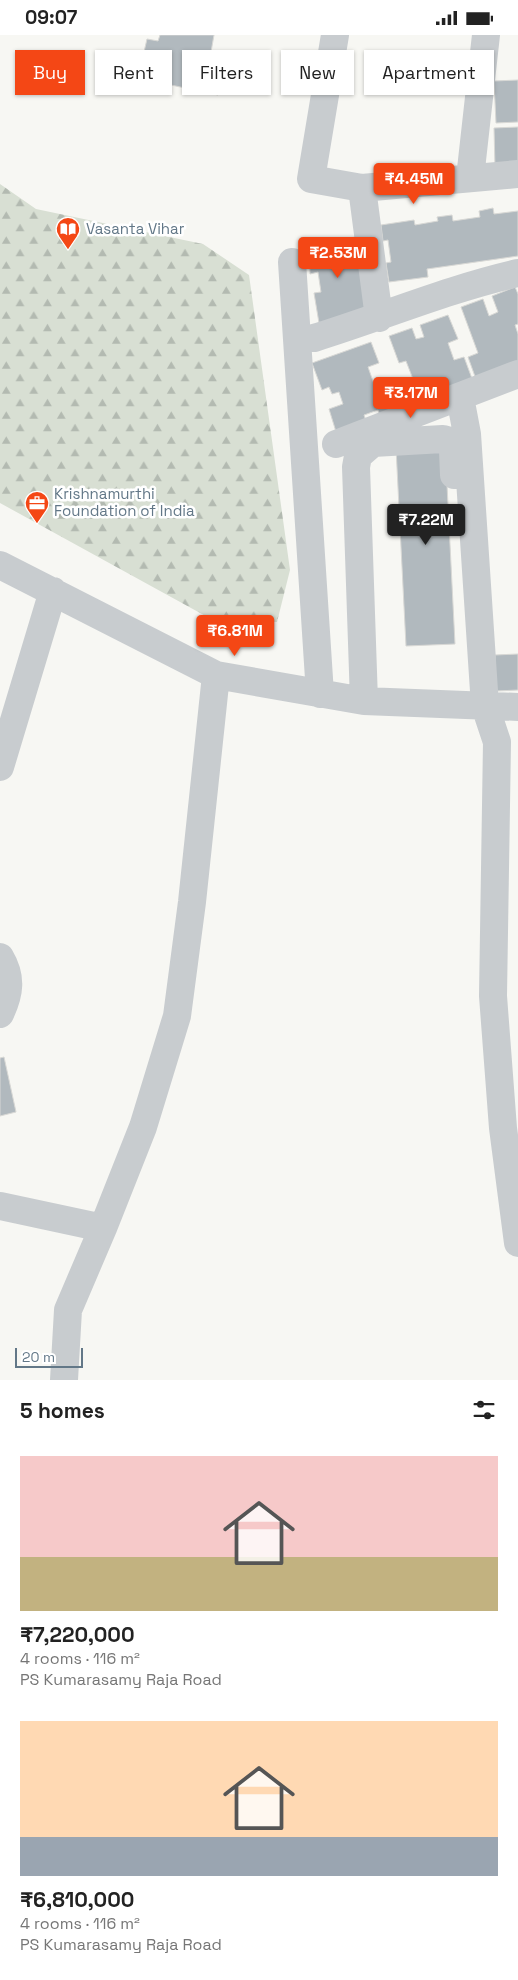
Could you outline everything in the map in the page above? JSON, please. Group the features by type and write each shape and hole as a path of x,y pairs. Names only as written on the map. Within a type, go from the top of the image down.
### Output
{"street":[{"path":"335,35 311,179 362,188 518,174"},
{"path":"470,178 486,35"},
{"path":"362,188 379,318"},
{"path":"292,262 320,693"},
{"path":"314,338 379,318 476,283 518,273"},
{"path":"336,444 518,374"},
{"path":"460,397 467,434 476,706"},
{"path":"364,701 356,467 358,456 373,443 443,439 450,441 453,451 476,706 497,742 493,996 510,1124 518,1243"},
{"path":"0,565 216,675 364,701 518,707"},
{"path":"0,767 53,591"},
{"path":"64,1380 68,1310 143,1127 177,1016 192,902 216,675"},
{"path":"0,957 6,968 10,984 7,1000 0,1014"},
{"path":"0,1206 103,1228"}],"green space":[{"path":"0,184 36,209 203,244 249,275 290,570 277,622 211,619 0,503"}],"building":[{"path":"160,35 214,35 211,50 182,50 182,87 172,85 172,50 144,50 147,39 158,41"},
{"path":"518,80 518,122 496,123 494,81"},
{"path":"518,127 518,166 495,167 494,128"},
{"path":"493,208 494,214 518,211 518,256 427,269 428,277 389,282 386,263 391,262 388,240 383,241 381,225 414,220 415,225 438,221 437,217 452,215 453,221 480,217 479,211"},
{"path":"357,237 367,314 319,323 314,293 321,292 318,272 310,274 309,242"},
{"path":"515,287 518,294 518,324 515,325 518,334 518,367 477,382 468,357 478,353 461,307 483,299 489,316 498,312 492,296"},
{"path":"448,315 458,339 448,343 454,360 464,357 474,384 448,393 445,385 434,389 437,397 409,407 400,383 413,379 406,361 399,363 389,336 412,328 416,339 424,337 420,325"},
{"path":"371,342 379,363 368,367 374,384 385,380 388,388 398,384 407,410 381,419 378,410 364,415 367,424 337,435 329,409 343,404 339,392 332,394 329,387 322,390 312,363"},
{"path":"445,445 455,644 406,646 396,448"},
{"path":"518,654 518,690 496,691 495,655"},
{"path":"4,1057 16,1112 0,1116 0,1058"}],"place":[{"name":"Vasanta Vihar","path":"68,250"},
{"name":"Krishnamurthi Foundation of India","path":"37,524"}]}
